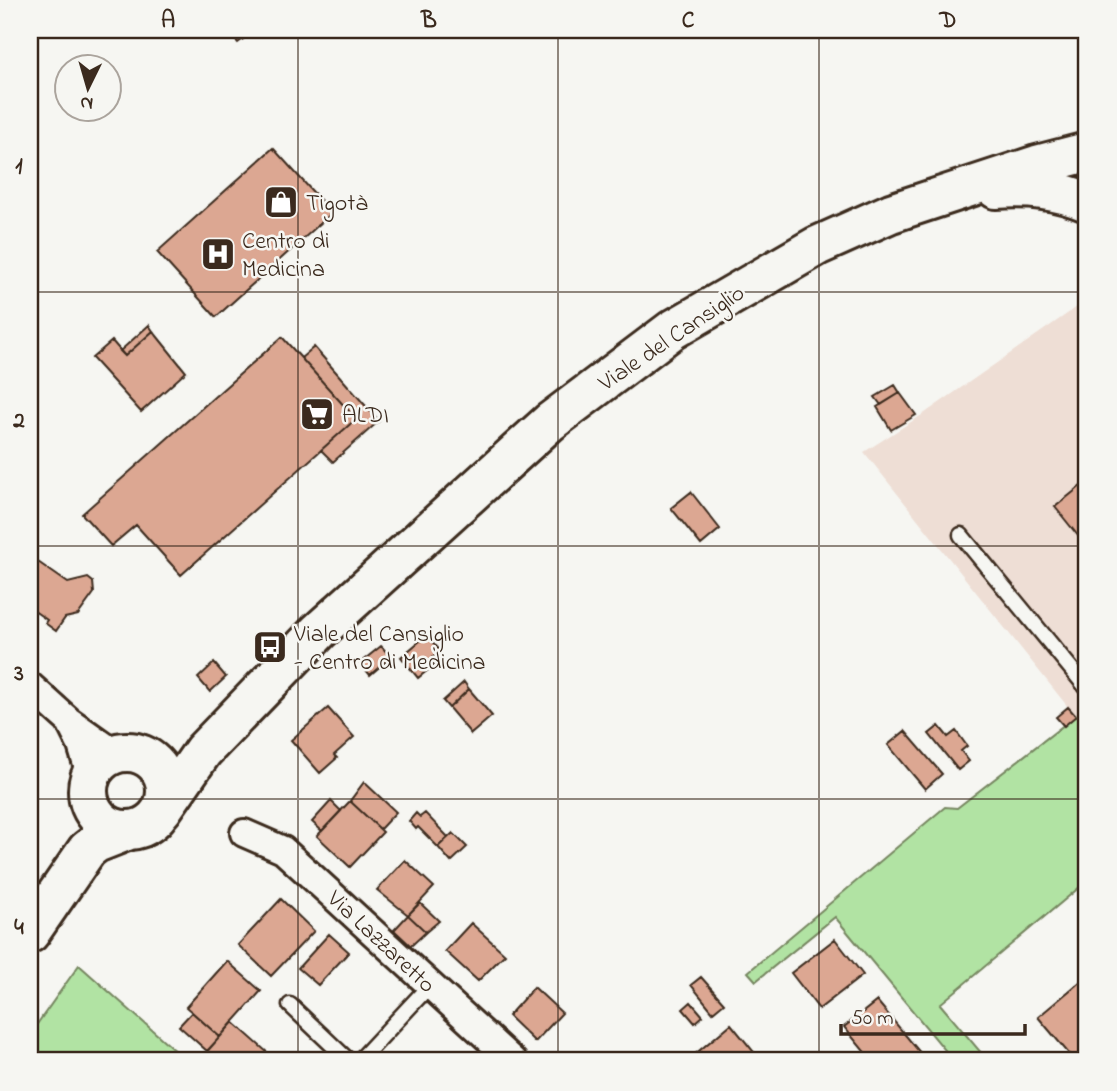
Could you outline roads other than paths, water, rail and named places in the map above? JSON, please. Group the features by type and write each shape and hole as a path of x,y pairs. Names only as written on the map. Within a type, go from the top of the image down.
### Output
{"main road":[{"name":"Viale del Cansiglio","path":"162,810 203,751 319,631 550,422 672,330 817,246 891,214 1037,164 1087,152"},
{"path":"958,190 1034,187 1066,193 1087,202"},
{"name":"Viale del Cansiglio","path":"109,769 173,746 229,697 319,631"},
{"path":"30,912 109,769 151,761 161,771 166,783 162,810 154,820 142,827 129,830 87,850 30,933"},
{"path":"109,769 95,814 116,829 129,830"}],"street":[{"path":"30,686 68,720 109,769"},
{"name":"Via Lazzaretto","path":"244,833 283,850 513,1061"}],"lane":[{"path":"961,535 1087,688"},
{"path":"359,1061 430,985"},
{"path":"290,1005 349,1061"}],"place":[{"name":"Tigotà","path":"281,202"},
{"name":"Centro di Medicina","path":"218,254"},
{"name":"ALDI","path":"317,414"},
{"name":"Viale del Cansiglio - Centro di Medicina","path":"270,647"}]}
